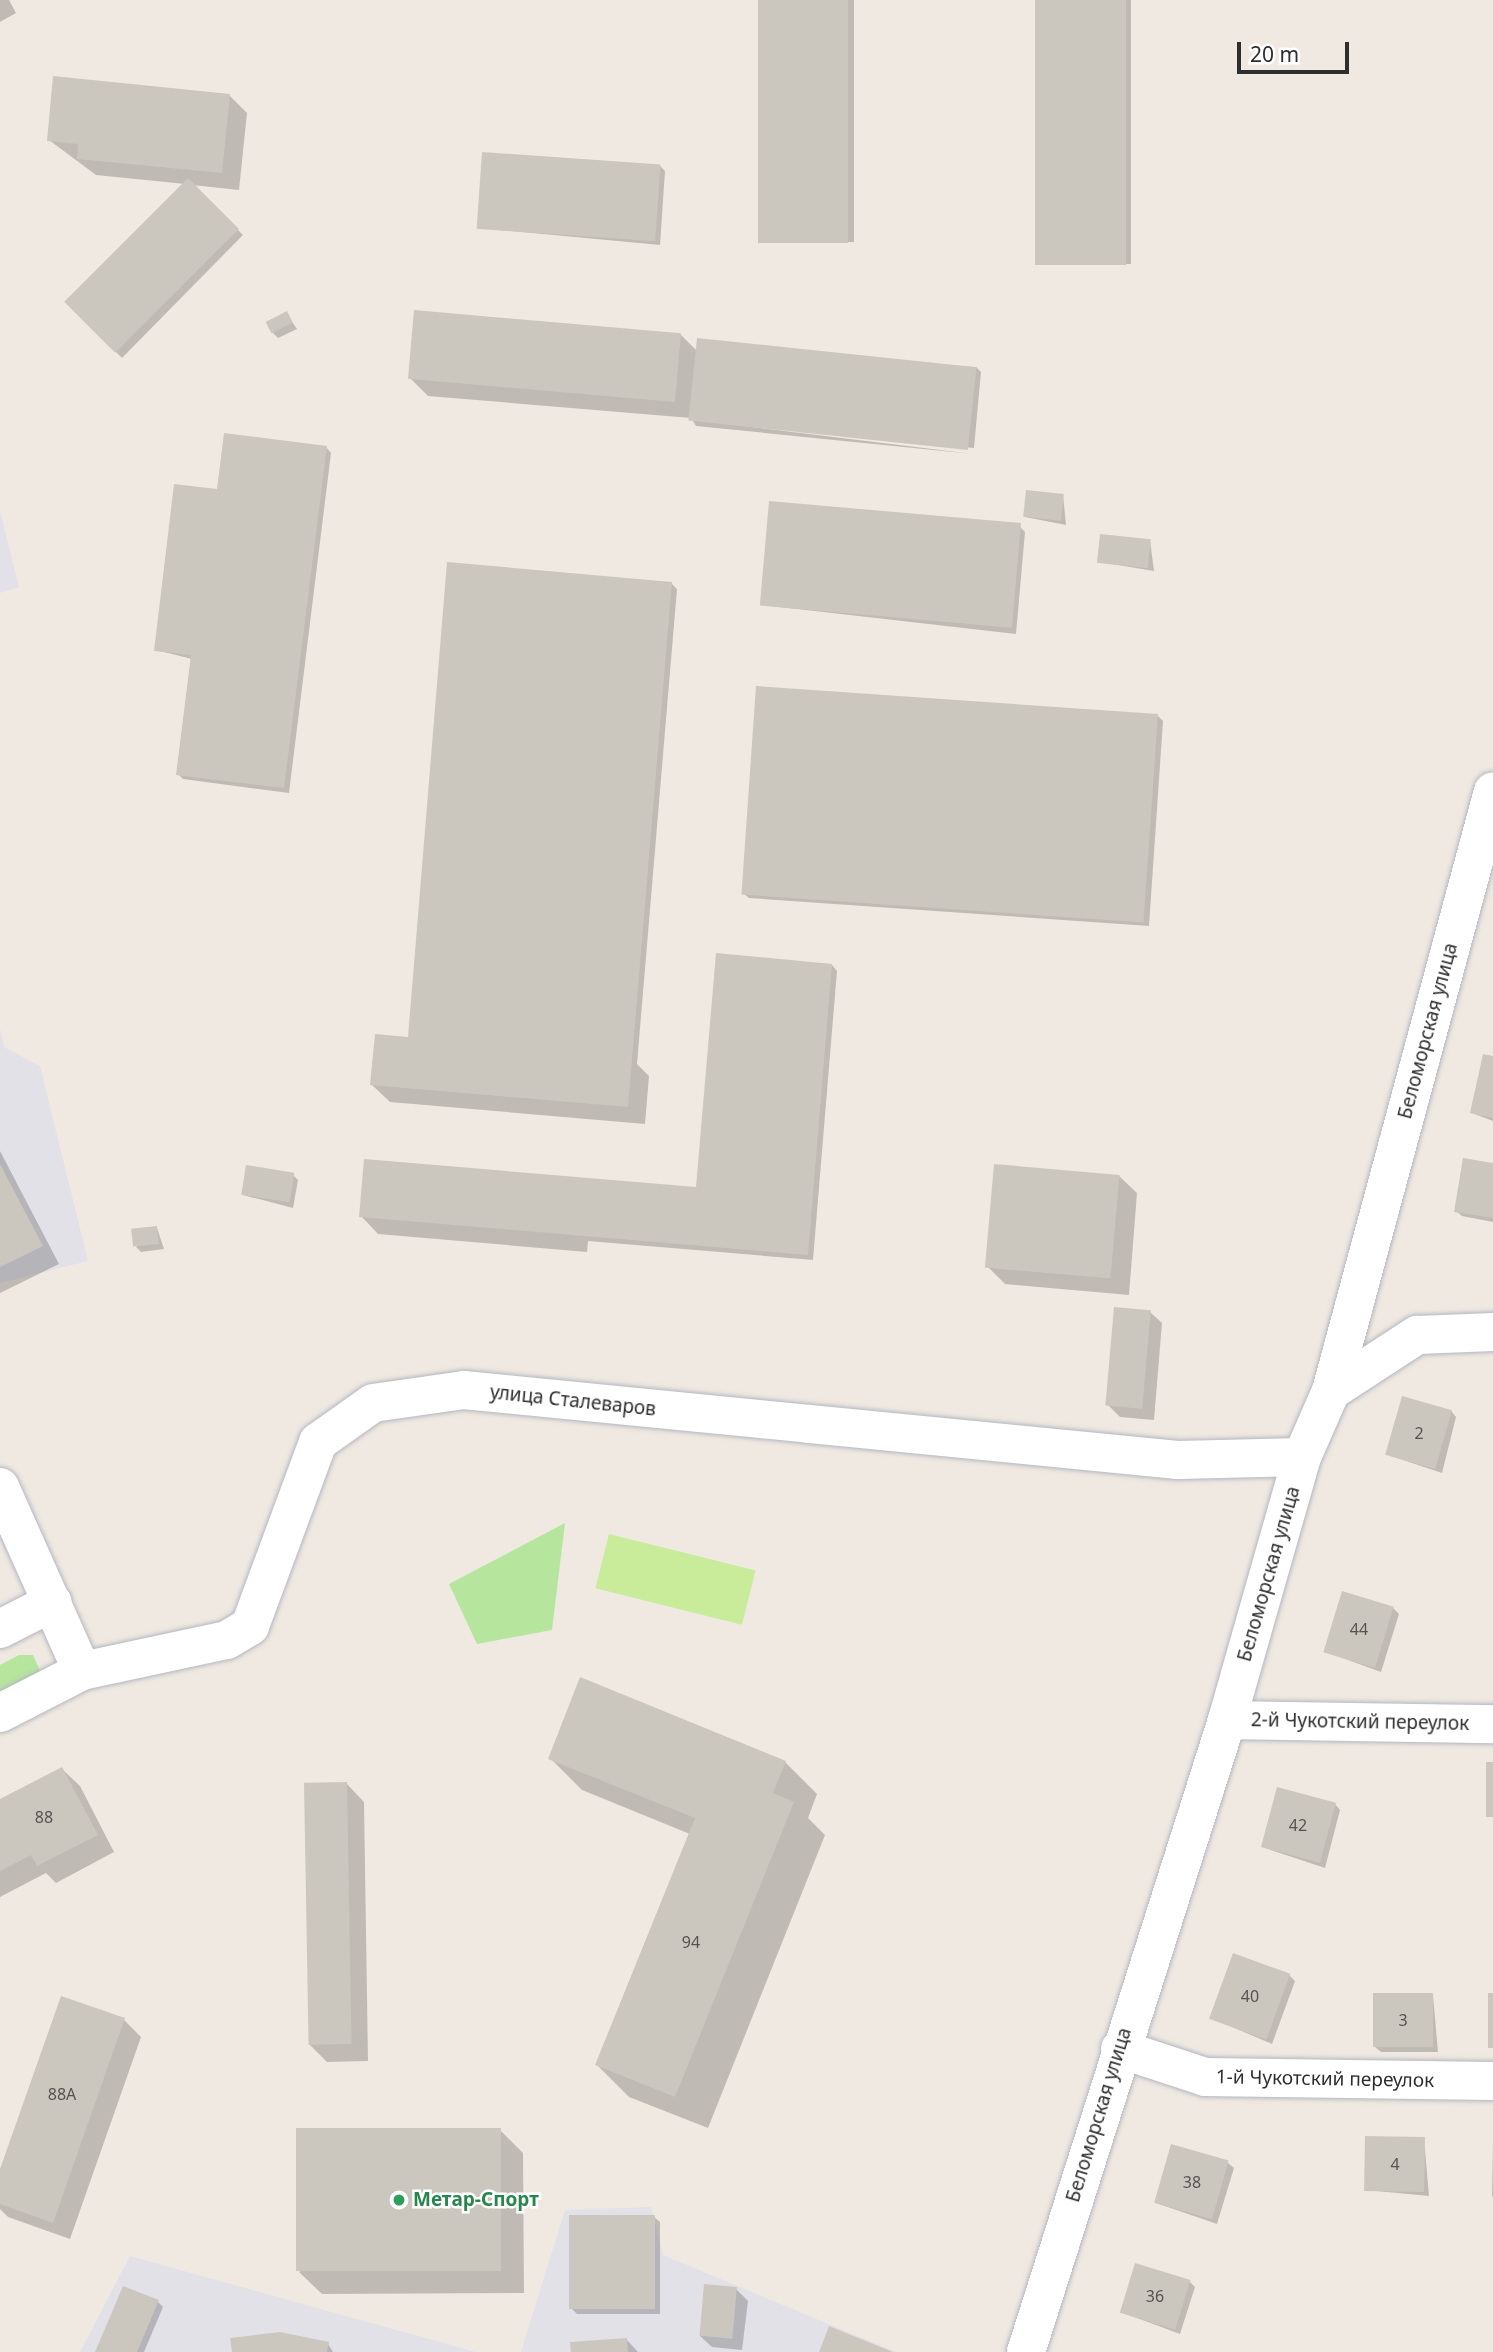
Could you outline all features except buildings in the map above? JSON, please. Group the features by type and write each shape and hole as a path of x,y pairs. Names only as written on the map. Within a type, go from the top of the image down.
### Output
{"street":[{"name":"Беломорская улица","path":"1026,2352 1120,2049 1227,1720 1302,1457 1331,1391 1493,791"},
{"path":"1331,1391 1417,1335 1493,1332"},
{"name":"улица Сталеваров","path":"0,1713 82,1671 227,1640 250,1626 318,1442 373,1403 464,1390 1178,1460 1302,1457"},
{"path":"0,1487 82,1671"},
{"path":"0,1629 53,1602"},
{"name":"2-й Чукотский переулок","path":"1227,1720 1493,1724"},
{"name":"1-й Чукотский переулок","path":"1120,2049 1205,2077 1493,2081"}],"shaded area":[{"path":"0,511 19,587 0,593"},
{"path":"0,1028 4,1047 40,1066 88,1261 0,1283"},
{"path":"651,2207 663,2255 896,2352 521,2352 565,2210"},
{"path":"130,2256 476,2352 80,2352"}],"green space":[{"path":"565,1523 552,1630 477,1644 449,1584"},
{"path":"609,1534 756,1571 742,1625 595,1588"},
{"path":"19,1655 33,1655 41,1673 0,1702 0,1665"}],"place":[{"name":"Метар-Спорт","path":"399,2200"}]}
